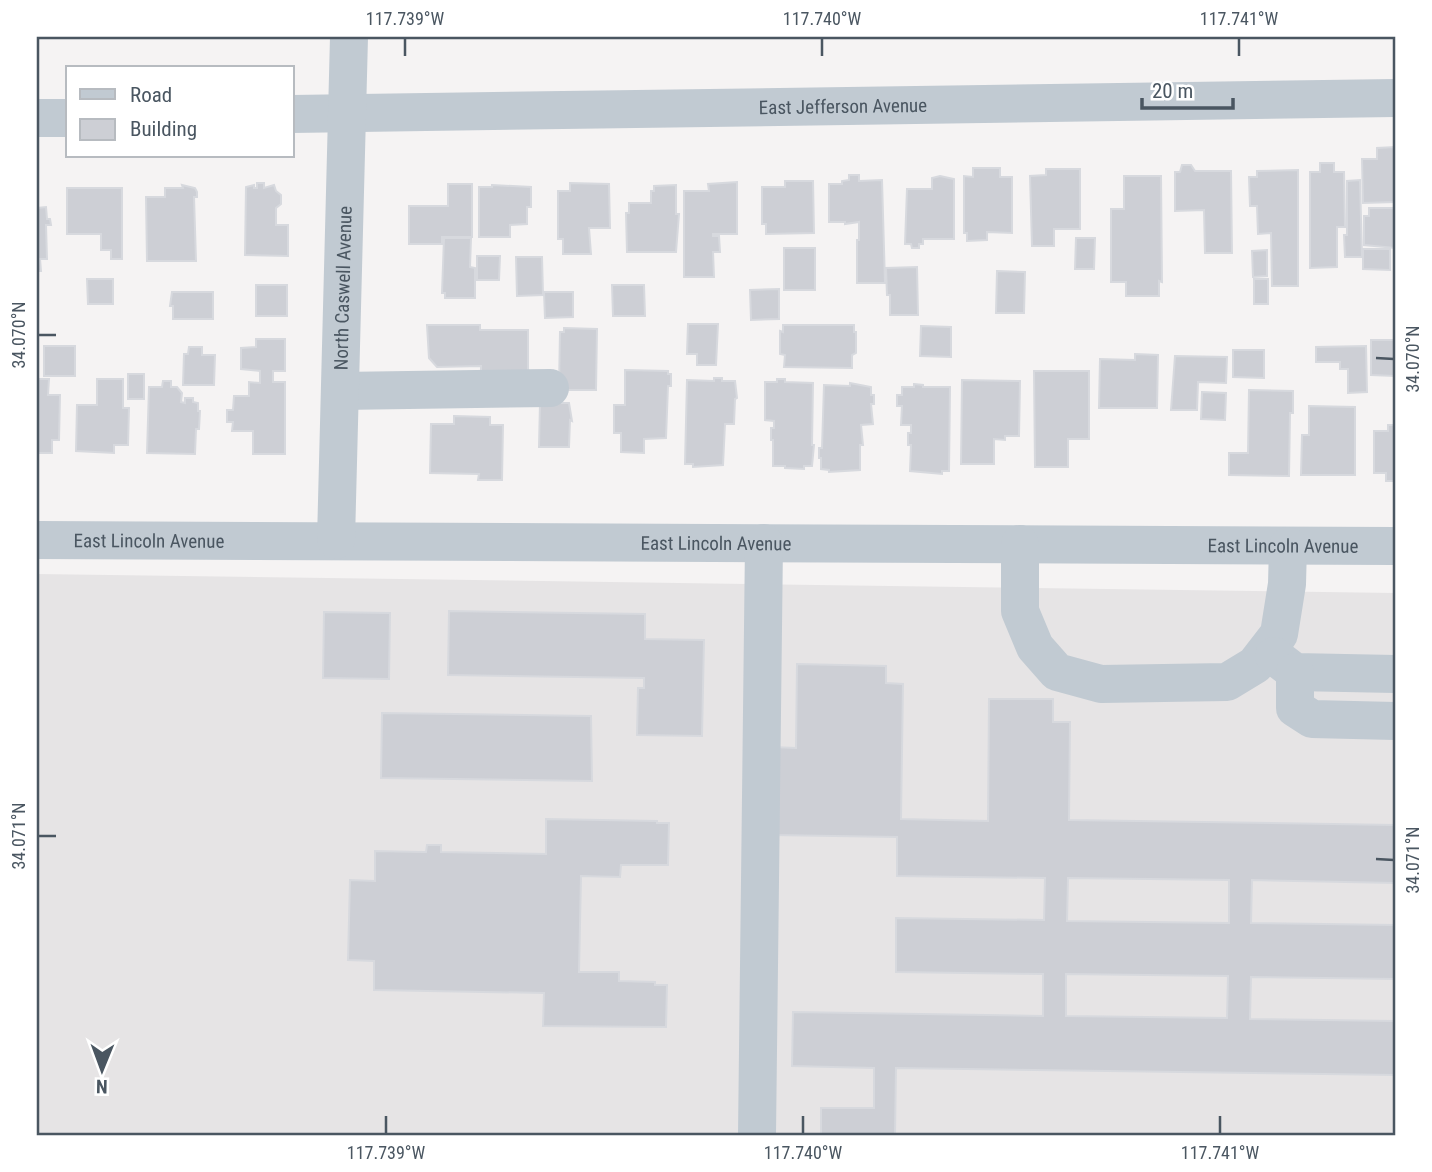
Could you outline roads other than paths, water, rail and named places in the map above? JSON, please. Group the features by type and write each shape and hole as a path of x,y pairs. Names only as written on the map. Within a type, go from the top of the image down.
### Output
{"street":[{"name":"North Caswell Avenue","path":"337,540 349,37"},
{"name":"East Jefferson Avenue","path":"294,114 1395,98"},
{"path":"37,118 66,118"},
{"path":"340,391 550,388"},
{"name":"East Lincoln Avenue","path":"37,540 1395,546"},
{"path":"757,1135 764,543"},
{"path":"1020,544 1020,611 1035,646 1057,672 1101,684 1227,682 1255,665 1281,662 1395,674"},
{"path":"1288,546 1287,584 1279,634 1281,662 1295,708 1312,719 1395,721"}]}
